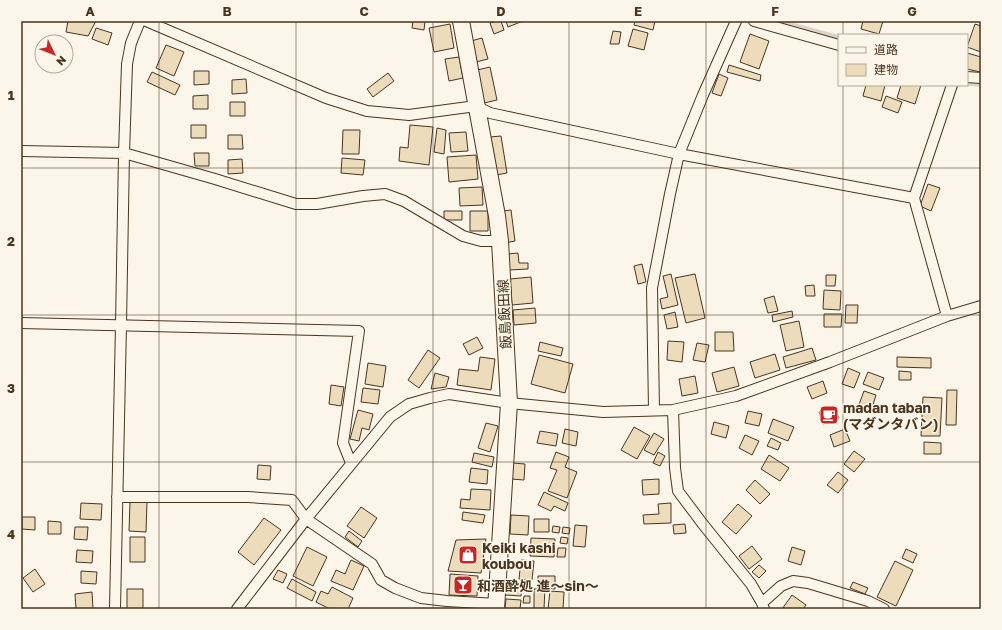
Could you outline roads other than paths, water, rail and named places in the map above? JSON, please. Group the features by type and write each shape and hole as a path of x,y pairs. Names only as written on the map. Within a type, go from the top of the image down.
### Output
{"main road":[{"name":"飯島飯田線","path":"462,21 476,106 497,216 500,241 509,403 496,606"}],"street":[{"path":"115,609 127,64 132,43 140,21"},
{"path":"146,21 326,98 367,111 409,115 476,106 490,113 679,154 914,198"},
{"path":"654,410 652,288 670,194 679,154 736,21"},
{"path":"754,21 838,45"},
{"path":"968,77 981,78"},
{"path":"947,316 914,198 952,86"},
{"path":"21,151 124,153 215,178 296,204 317,204 362,196 385,194 404,201 463,236 481,241 500,241"},
{"path":"237,609 306,518 390,417 409,404 449,394 509,403 603,412 673,410 736,396 830,362 947,316 981,306"},
{"path":"21,323 359,331 343,443 352,463"},
{"path":"673,410 674,468 678,491 706,529 751,584 763,606 781,586 793,581 808,583 868,601 884,609"},
{"path":"117,497 248,497 292,500 306,518 372,564 381,580 395,588 421,598 496,606"}],"waterway":[{"path":"780,21 838,37"},
{"path":"968,84 981,85"}],"place":[{"name":"madan taban (マダンタバン)","path":"829,415"},
{"name":"Keiki kashi koubou","path":"468,555"},
{"name":"和酒酔処 進〜sin〜","path":"463,585"}]}
